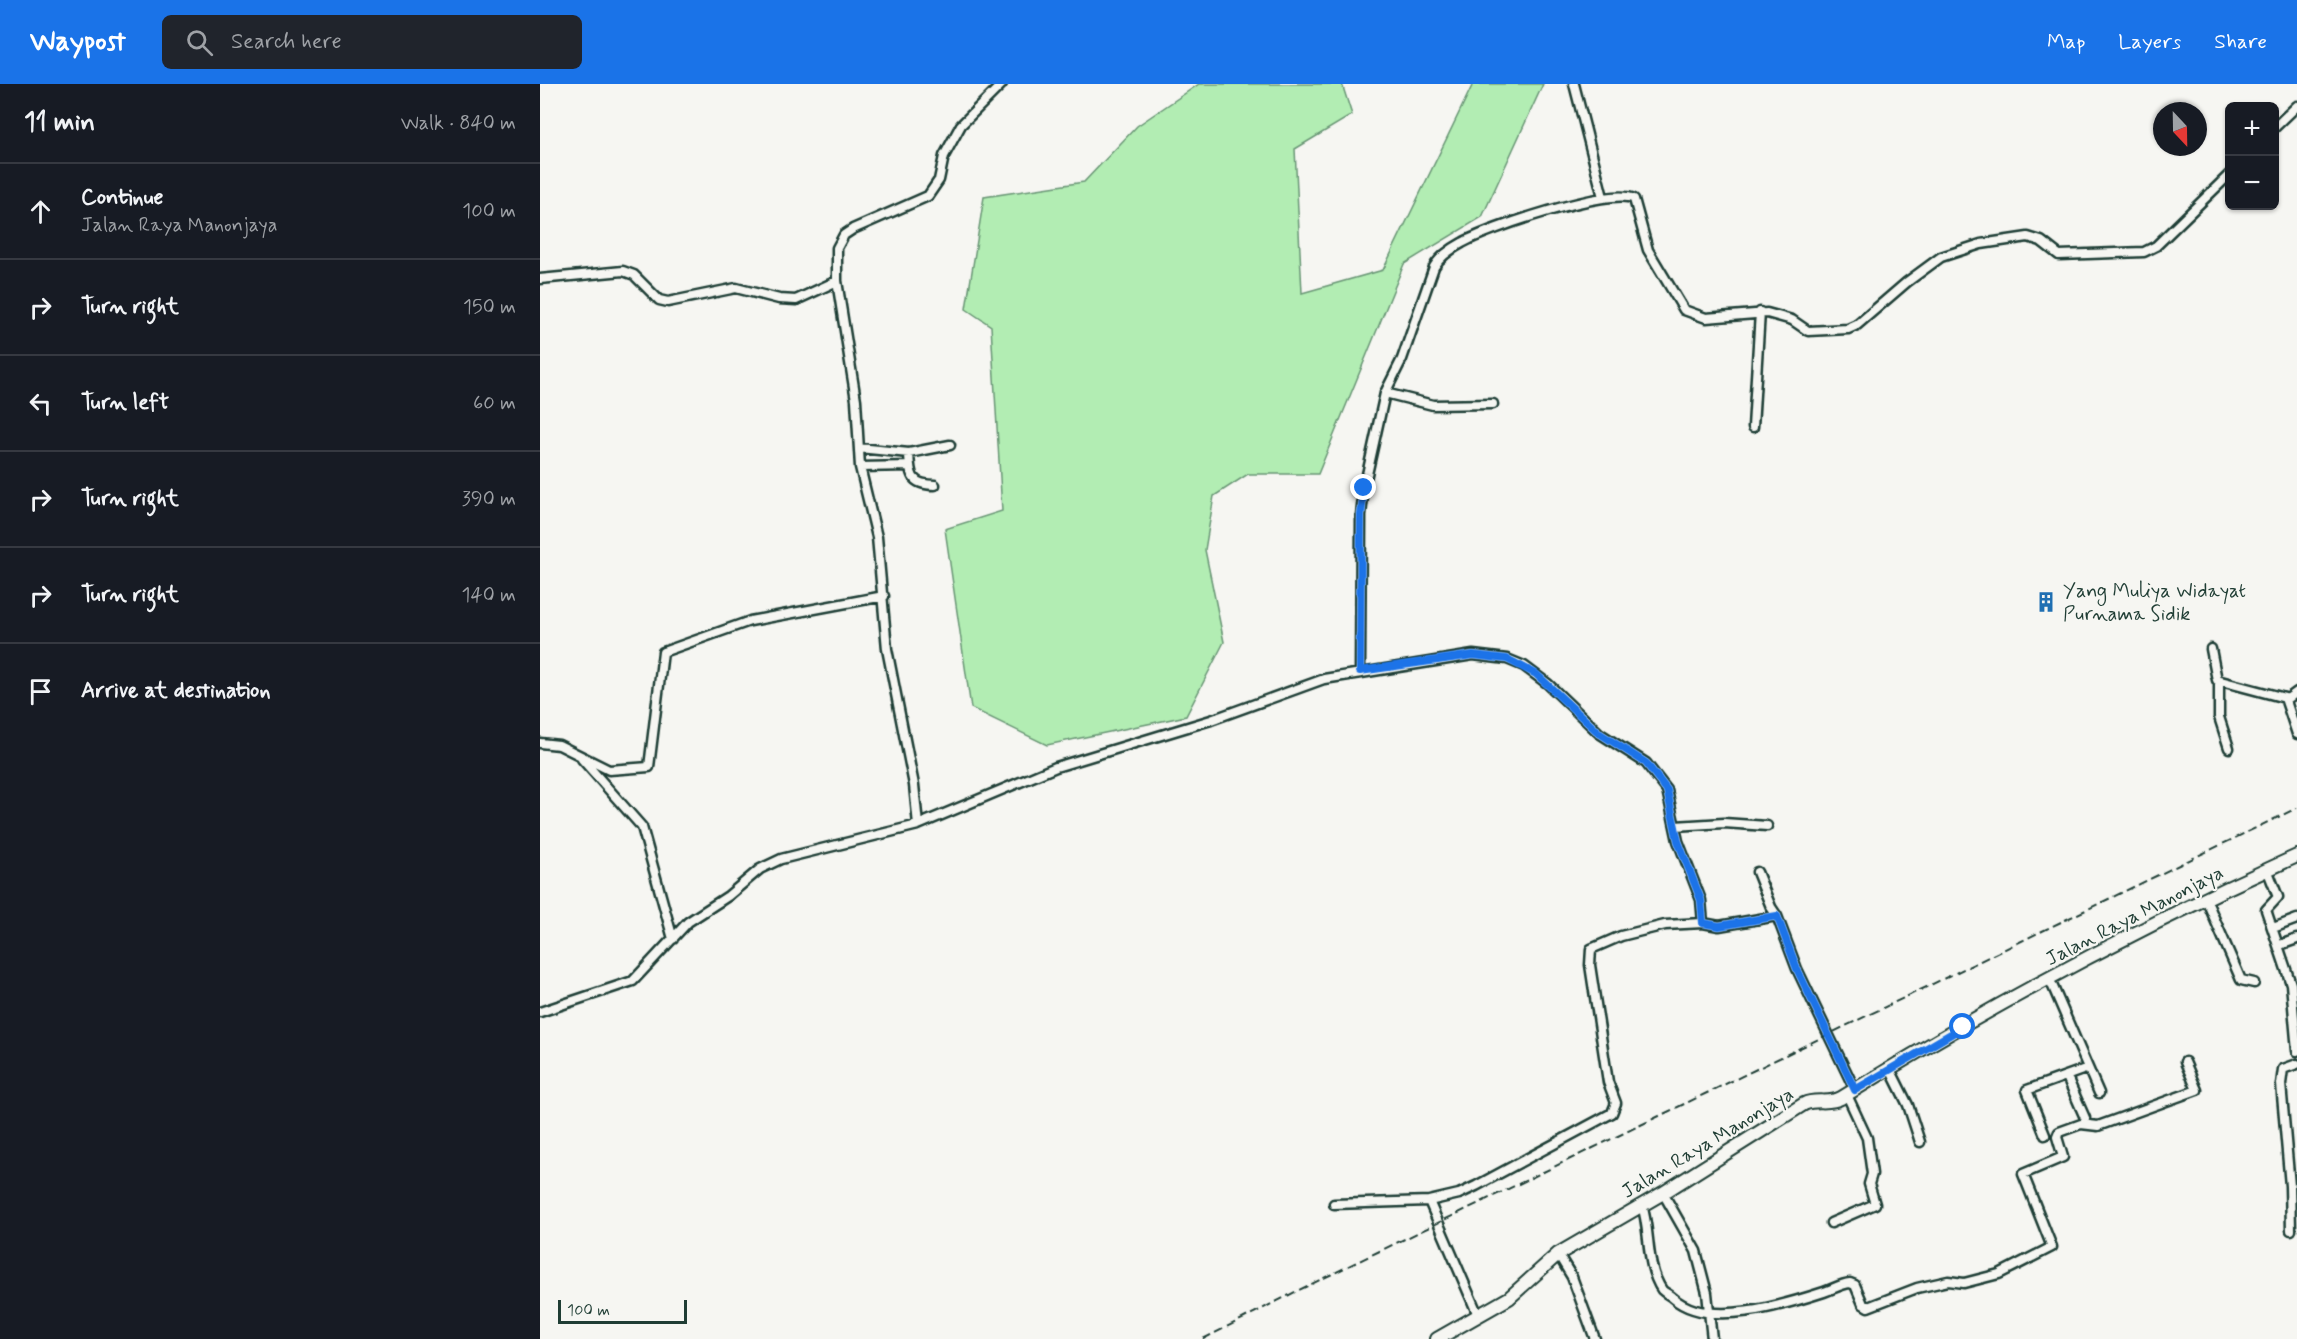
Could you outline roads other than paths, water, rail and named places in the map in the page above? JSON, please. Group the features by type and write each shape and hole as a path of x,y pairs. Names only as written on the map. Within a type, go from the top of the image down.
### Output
{"main road":[{"name":"Jalan Raya Manonjaya","path":"1437,1339 1452,1335 1478,1315 1509,1298 1558,1254 1663,1193 1808,1102 1828,1103 1851,1092 2004,1003 2206,899 2297,856"}],"street":[{"path":"918,825 914,785 887,649 877,537 861,466 856,400 837,281 837,248 844,234 928,196 939,180 951,141 961,125 998,87 1011,84"},
{"path":"1574,84 1603,197"},
{"path":"2279,123 2297,106"},
{"path":"1360,671 1362,501 1384,393 1402,359 1434,267 1439,258 1464,242 1578,202 1623,195 1634,199 1648,250 1657,260 1684,310 1706,318 1760,312 1792,320 1808,331 1848,329 1857,326 1907,282 1941,257 1981,244 2007,239 2034,238 2059,255 2144,252 2156,246 2225,178"},
{"path":"540,279 623,271 634,275 659,300 668,302 736,288 779,299 796,300 837,281"},
{"path":"1753,427 1760,312"},
{"path":"1384,393 1433,405 1493,404"},
{"path":"859,448 909,453 950,445"},
{"path":"909,453 913,477 918,483 934,484"},
{"path":"861,466 910,466"},
{"path":"540,743 559,745 609,770 650,766 661,657 666,651 750,621 884,596"},
{"path":"2211,649 2215,678 2219,682 2282,696 2286,700 2297,734"},
{"path":"540,1012 633,981 688,922 771,864 810,851 918,825 1056,767 1211,720 1324,679 1360,671 1473,655 1499,658 1524,666 1548,684 1599,733 1646,763 1667,790 1675,826 1698,889 1703,923"},
{"path":"2219,682 2219,717 2229,748"},
{"path":"2286,700 2297,692"},
{"path":"578,755 642,827 673,939"},
{"path":"1675,826 1712,823 1767,826"},
{"path":"2267,869 2278,897 2266,908 2291,984 2297,1051"},
{"path":"1757,872 1851,1092 1867,1138 1872,1174 1869,1184 1875,1204 1830,1223"},
{"path":"2206,899 2241,980 2254,983"},
{"path":"1334,1204 1429,1201 1468,1190 1612,1113 1616,1103 1604,1060 1590,964 1591,949 1621,936 1665,925 1703,923 1719,926 1777,916"},
{"path":"2273,928 2297,919"},
{"path":"2280,945 2297,939"},
{"path":"2050,980 2099,1093"},
{"path":"1642,1205 1648,1230 1649,1254 1663,1290 1682,1305 1710,1313 1767,1307 1850,1283 1855,1285 1863,1304 1868,1307 1917,1288 1948,1281 1964,1283 1999,1274 2052,1247 2023,1174 2063,1157 2056,1137 2059,1132 2081,1124 2098,1126 2197,1090 2185,1062"},
{"path":"2291,1230 2290,1186 2281,1084 2283,1069 2297,1064"},
{"path":"2067,1077 2088,1068"},
{"path":"1890,1069 1911,1114 1920,1142"},
{"path":"2045,1134 2027,1090 2066,1074 2085,1118"},
{"path":"1663,1193 1696,1251 1707,1293 1712,1339"},
{"path":"1429,1201 1478,1315"},
{"path":"1558,1254 1572,1277 1595,1339"}],"railway":[{"path":"1203,1339 1299,1290 2297,808"}],"place":[{"name":"Yang Muliya Widayat Purnama Sidik","path":"2046,602"}]}
